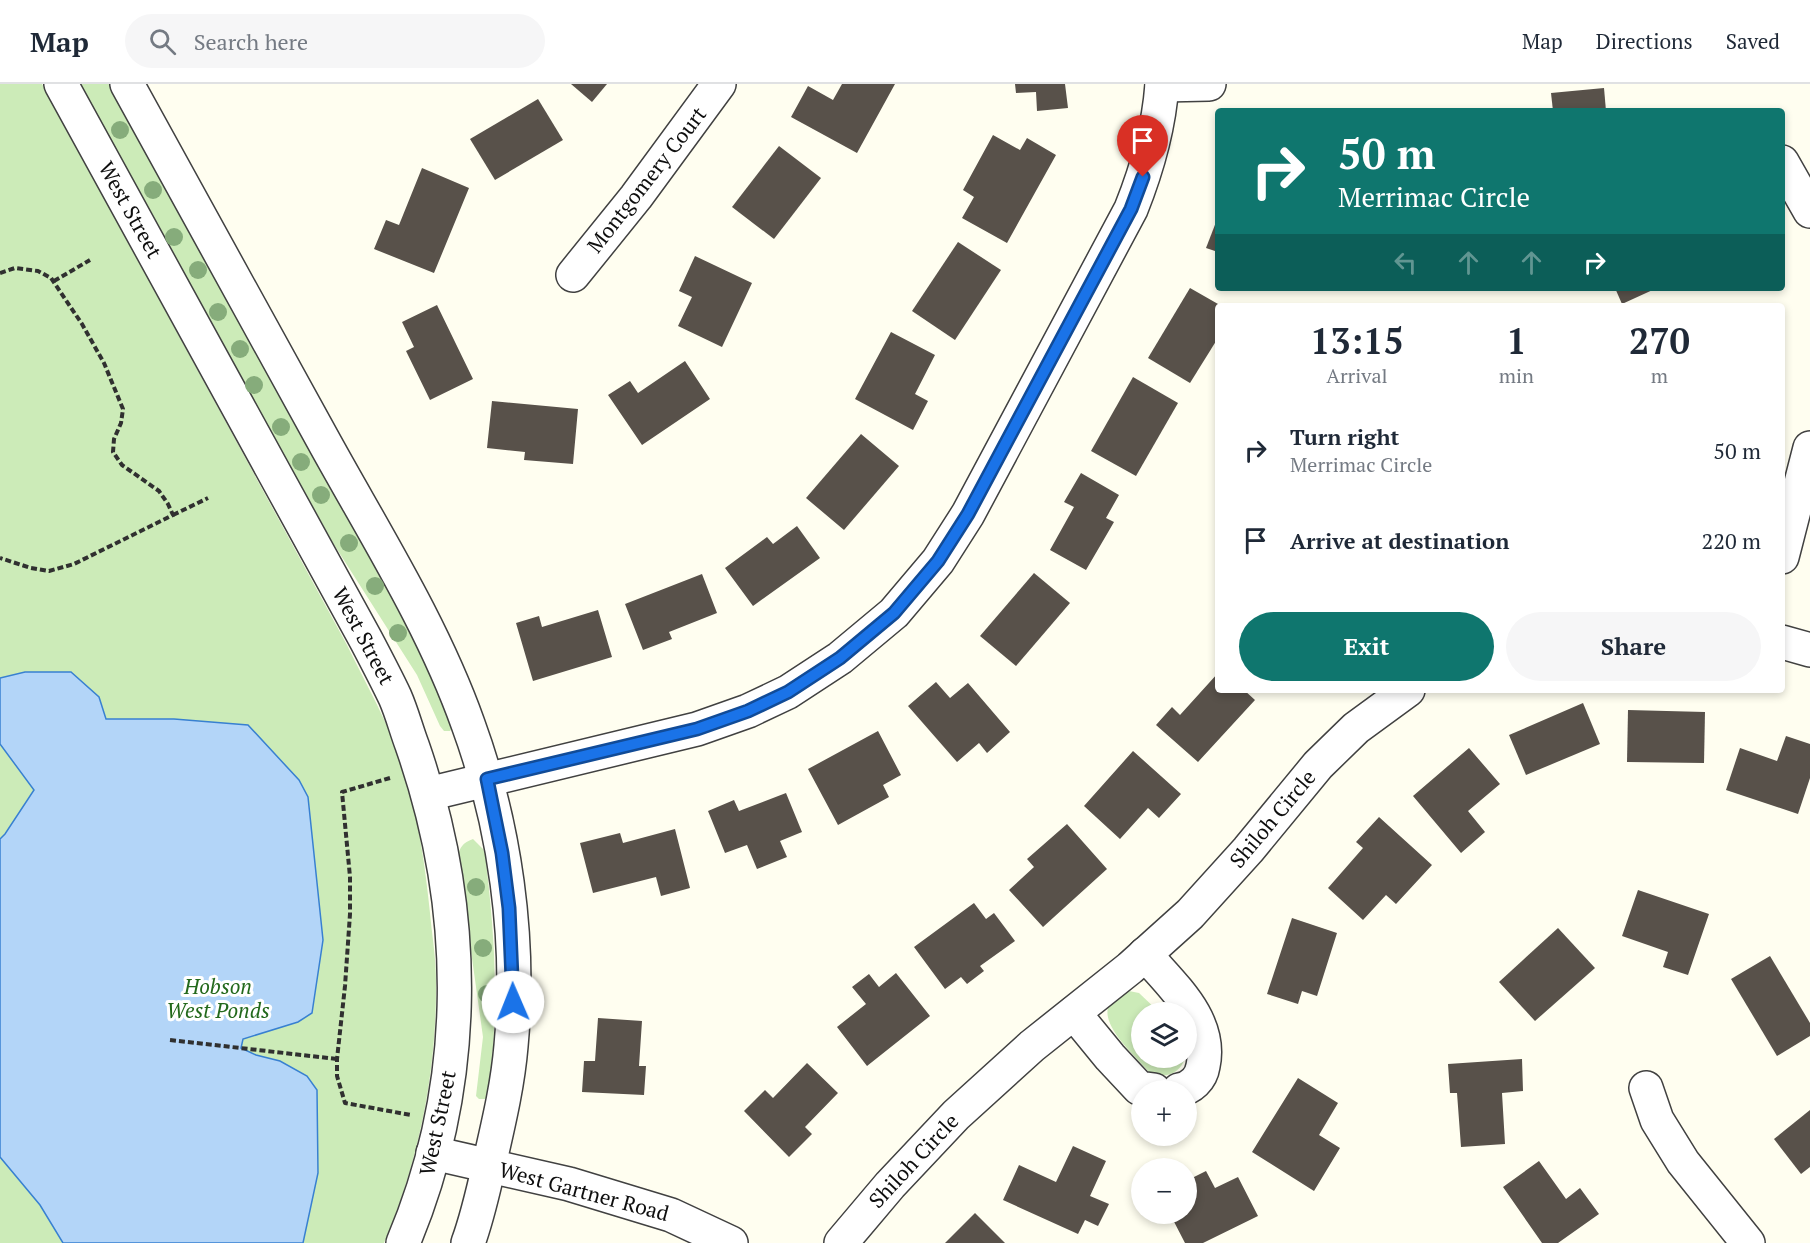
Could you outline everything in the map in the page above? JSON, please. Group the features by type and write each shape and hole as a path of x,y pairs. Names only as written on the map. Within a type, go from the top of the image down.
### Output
{"street":[{"name":"West Street","path":"61,84 366,640 395,698 428,794 446,869 452,919 455,973 451,1060 433,1153 419,1206 403,1243"},
{"path":"127,84 425,625 467,721 487,779 502,853 509,908 513,1002 508,1069 482,1199 468,1243"},
{"name":"Montgomery Court","path":"573,275 636,197 719,84"},
{"path":"428,794 697,729 748,711 788,692 840,658 894,613 938,561 968,514 1131,209 1155,134 1162,85 1209,84"},
{"path":"1785,167 1810,211"},
{"path":"1785,545 1810,448"},
{"path":"1785,643 1810,650"},
{"name":"Shiloh Circle","path":"841,1243 890,1185 956,1115 1032,1046 1145,954 1190,914 1248,850 1318,765 1356,728 1404,693"},
{"path":"1145,954 1186,1002 1202,1027 1206,1053 1202,1072 1196,1080"},
{"path":"1074,1013 1132,1080"},
{"path":"1646,1088 1657,1120 1683,1162 1748,1243"},
{"name":"West Gartner Road","path":"433,1153 569,1185 671,1215 731,1243"}],"path":[{"path":"54,281 90,260"},
{"path":"0,273 15,268 38,271 54,281 104,363 123,409 121,423 114,439 113,452 122,465 159,491 173,514"},
{"path":"0,558 49,571 74,564 208,498"},
{"path":"395,777 342,792 350,877 350,914 337,1076 345,1103 413,1115"},
{"path":"170,1040 337,1059"}],"green space":[{"name":"Hobson West Ponds","path":"0,84 42,84 347,645 385,722 404,769 417,822 426,876 435,964 435,1014 424,1115 407,1180 384,1243 0,1243"},
{"path":"79,84 109,84 389,591 434,681 453,727 450,731 444,731 440,726 417,675 333,543"},
{"path":"473,839 485,854 494,961 493,1043 488,1095 485,1099 479,1099 476,1096 483,1037 458,858 462,846"},
{"path":"1129,991 1139,993 1148,1002 1131,1002 1131,1052 1113,1030 1108,1018 1108,1007 1114,998"},
{"path":"1145,1068 1179,1068 1166,1075 1149,1072"}],"water":[{"path":"25,672 71,672 99,697 106,719 174,719 248,725 299,780 308,797 323,940 312,1013 298,1022 243,1039 241,1048 256,1055 280,1061 307,1076 317,1090 318,1173 303,1243 63,1243 40,1205 0,1157 0,839 34,790 0,744 0,678"}],"building":[{"path":"571,84 607,84 592,102"},
{"path":"842,84 895,84 857,153 791,117 808,86 833,100"},
{"path":"1015,84 1065,84 1068,108 1037,111 1036,92 1016,93"},
{"path":"1604,88 1606,108 1553,108 1551,93"},
{"path":"538,99 563,140 495,180 470,139"},
{"path":"993,135 1020,150 1027,138 1056,155 1007,243 962,218 974,197 963,190"},
{"path":"779,146 821,178 774,239 732,207"},
{"path":"422,168 469,188 434,273 374,249 386,220 399,225"},
{"path":"1215,225 1215,251 1206,248"},
{"path":"958,242 1001,270 955,340 912,311"},
{"path":"695,256 752,283 722,347 678,326 692,297 679,291"},
{"path":"1190,288 1216,303 1215,343 1190,383 1148,358"},
{"path":"1616,291 1650,291 1624,303 1622,303"},
{"path":"437,305 473,379 430,400 406,351 414,347 402,322"},
{"path":"891,332 935,355 915,394 928,401 913,430 855,399"},
{"path":"685,361 710,399 642,445 608,395 630,381 638,393"},
{"path":"1133,377 1178,403 1136,476 1091,451"},
{"path":"492,401 578,409 573,464 524,460 525,452 487,448"},
{"path":"861,434 899,466 844,530 806,498"},
{"path":"1081,473 1119,495 1106,518 1114,522 1086,570 1050,550 1074,507 1064,502"},
{"path":"797,526 820,558 753,606 725,568 767,537 773,544"},
{"path":"1034,573 1070,603 1016,666 980,636"},
{"path":"702,574 717,613 669,632 672,639 643,650 625,604"},
{"path":"598,610 612,657 533,681 516,623 539,616 542,627"},
{"path":"1215,676 1215,693 1247,693 1255,700 1198,762 1156,725 1172,707 1180,715"},
{"path":"936,682 950,698 968,683 1010,732 987,753 979,743 957,762 908,706"},
{"path":"1583,703 1600,744 1526,775 1509,735"},
{"path":"1628,710 1705,712 1704,763 1627,762"},
{"path":"878,731 901,775 883,785 889,797 838,825 808,769"},
{"path":"1786,736 1810,744 1810,778 1798,814 1726,790 1740,748 1777,761"},
{"path":"1469,748 1500,784 1468,811 1485,832 1461,853 1413,796"},
{"path":"1133,751 1181,794 1159,818 1148,808 1120,839 1084,806"},
{"path":"786,793 802,832 780,841 787,857 757,869 747,845 725,853 708,811 734,800 739,811"},
{"path":"1379,817 1432,865 1396,904 1386,895 1363,920 1328,888 1363,848 1356,842"},
{"path":"1067,824 1107,869 1043,927 1009,890 1034,867 1027,859"},
{"path":"675,829 690,888 661,896 656,877 593,893 580,843 620,833 623,843"},
{"path":"1638,890 1709,914 1688,975 1663,967 1668,952 1622,936"},
{"path":"974,903 986,919 994,913 1015,941 980,966 984,971 967,984 961,977 945,989 914,947"},
{"path":"1292,918 1337,933 1317,996 1302,991 1298,1004 1267,994"},
{"path":"1558,928 1595,968 1535,1021 1499,982"},
{"path":"1770,956 1810,1023 1810,1036 1777,1056 1731,979"},
{"path":"896,973 930,1016 867,1066 837,1027 866,1004 852,987 869,974 879,987"},
{"path":"598,1018 642,1021 639,1066 646,1066 644,1095 582,1092 584,1061 595,1061"},
{"path":"1522,1059 1523,1091 1502,1093 1505,1144 1461,1147 1457,1093 1450,1093 1448,1064"},
{"path":"807,1063 838,1093 805,1127 812,1134 789,1157 744,1111 765,1090 773,1098"},
{"path":"1298,1078 1338,1103 1319,1135 1340,1148 1314,1191 1252,1152"},
{"path":"1810,1110 1810,1167 1801,1174 1774,1139"},
{"path":"1073,1146 1106,1161 1090,1196 1109,1204 1098,1226 1085,1220 1078,1234 1003,1200 1019,1165 1056,1182"},
{"path":"1539,1161 1566,1199 1580,1188 1599,1214 1558,1243 1542,1243 1503,1187"},
{"path":"1206,1171 1215,1188 1238,1177 1258,1216 1203,1243 1185,1243 1175,1224 1197,1224 1197,1176"},
{"path":"975,1213 1005,1243 945,1243"}],"route":[{"path":"513,1002 509,908 502,853 487,779 697,729 748,711 788,692 840,658 894,613 938,561 968,514 1065,337 1131,209 1143,177"}]}
